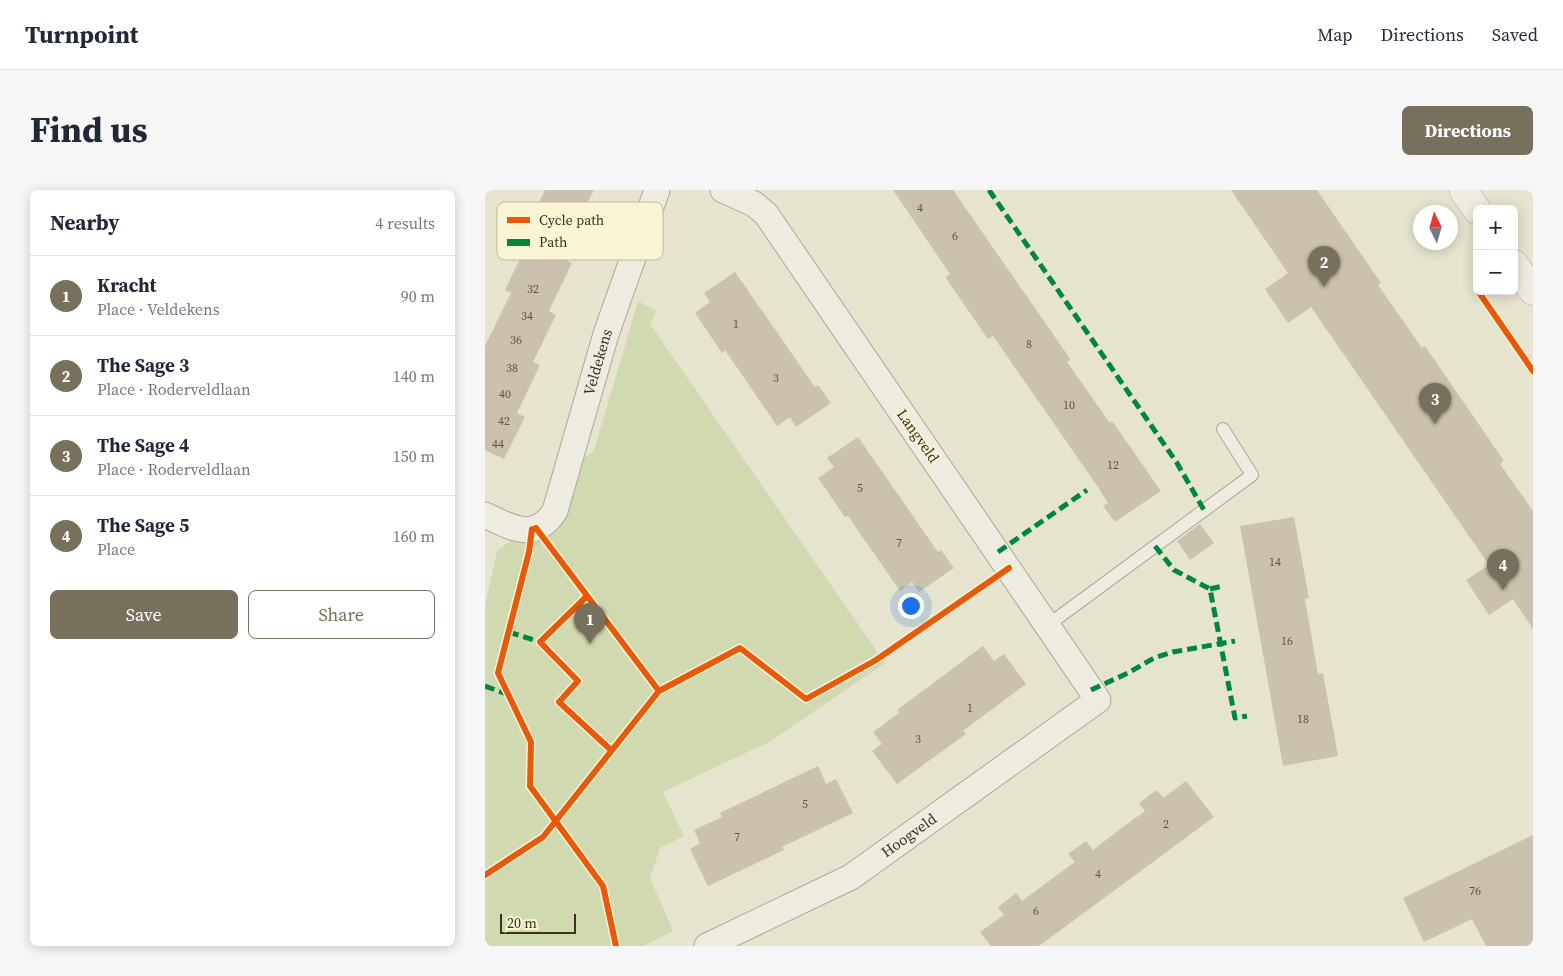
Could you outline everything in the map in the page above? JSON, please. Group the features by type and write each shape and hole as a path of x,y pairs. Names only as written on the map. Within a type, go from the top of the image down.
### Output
{"street":[{"name":"Veldekens","path":"653,202 657,190"},
{"path":"1463,190 1474,205"},
{"name":"Langveld","path":"729,191 753,204 766,214 1098,700"},
{"name":"Veldekens","path":"485,515 513,529 522,530 536,528 549,520 555,511 606,334 632,260"},
{"path":"1518,270 1533,291"},
{"name":"Hoogveld","path":"707,946 851,877 1098,700"}],"lane":[{"path":"1048,625 1252,475 1223,429"}],"green space":[{"path":"638,301 656,311 650,324 885,663 769,742 663,792 684,836 660,848 650,878 673,931 643,946 485,946 485,606 497,551 510,541 526,542 539,540 557,528 564,518 574,494 584,458 594,451"}],"building":[{"path":"545,190 594,190 588,202 539,202"},
{"path":"893,190 953,190 1071,360 1067,362 1110,423 1112,421 1161,491 1115,522 1103,506 1108,503 1098,487 993,336 988,339 945,277 950,274"},
{"path":"1231,190 1317,190 1381,283 1378,285 1422,348 1425,346 1504,461 1500,464 1533,511 1533,629 1513,599 1489,615 1466,580 1489,565 1311,307 1288,323 1265,289 1288,273"},
{"path":"519,260 566,260 572,263 549,311 556,315 533,362 540,365 517,413 525,417 504,459 485,450 485,346 511,293 505,290"},
{"path":"735,272 815,387 818,385 831,403 796,427 790,417 777,426 725,350 722,353 695,313 710,302 704,293"},
{"path":"858,437 938,552 941,550 954,568 919,592 912,582 900,591 848,516 845,517 818,478 834,467 827,458"},
{"path":"1294,517 1309,598 1305,599 1318,674 1323,673 1338,756 1283,766 1240,526"},
{"path":"1200,524 1214,543 1190,560 1177,541"},
{"path":"983,646 994,661 1004,654 1026,684 963,731 966,734 897,784 872,751 882,744 873,732 899,713 897,710"},
{"path":"818,766 826,784 836,779 853,813 782,847 784,850 708,886 690,849 700,843 694,830 722,817 720,813"},
{"path":"1186,781 1214,817 1039,946 991,946 980,932 1004,915 998,907 1016,893 1022,901 1075,862 1068,854 1086,841 1093,850 1145,811 1139,803 1157,790 1163,798"},
{"path":"1533,835 1533,946 1486,946 1472,919 1424,942 1403,898"}],"marked path":[{"path":"989,190 1177,463 1204,510"},
{"path":"998,552 1087,490"},
{"path":"1155,546 1174,570 1210,589 1235,718 1247,716"},
{"path":"1210,589 1223,586"},
{"path":"509,632 540,642"},
{"path":"1091,690 1128,673 1154,658 1173,652 1235,641"},
{"path":"485,686 509,695"}],"cycle path":[{"path":"1481,295 1533,371"},
{"path":"536,528 659,691"},
{"path":"532,529 529,552 498,673 531,742 530,786 603,886 616,946"},
{"path":"485,875 543,837 659,691 740,648 806,699 876,660 1009,568"},
{"path":"587,596 540,642 578,681 559,702 611,750"}],"place":[{"name":"The Sage 3","path":"1324,287"},
{"name":"The Sage 4","path":"1435,424"},
{"name":"The Sage 5","path":"1503,590"},
{"name":"Kracht","path":"590,644"}]}
